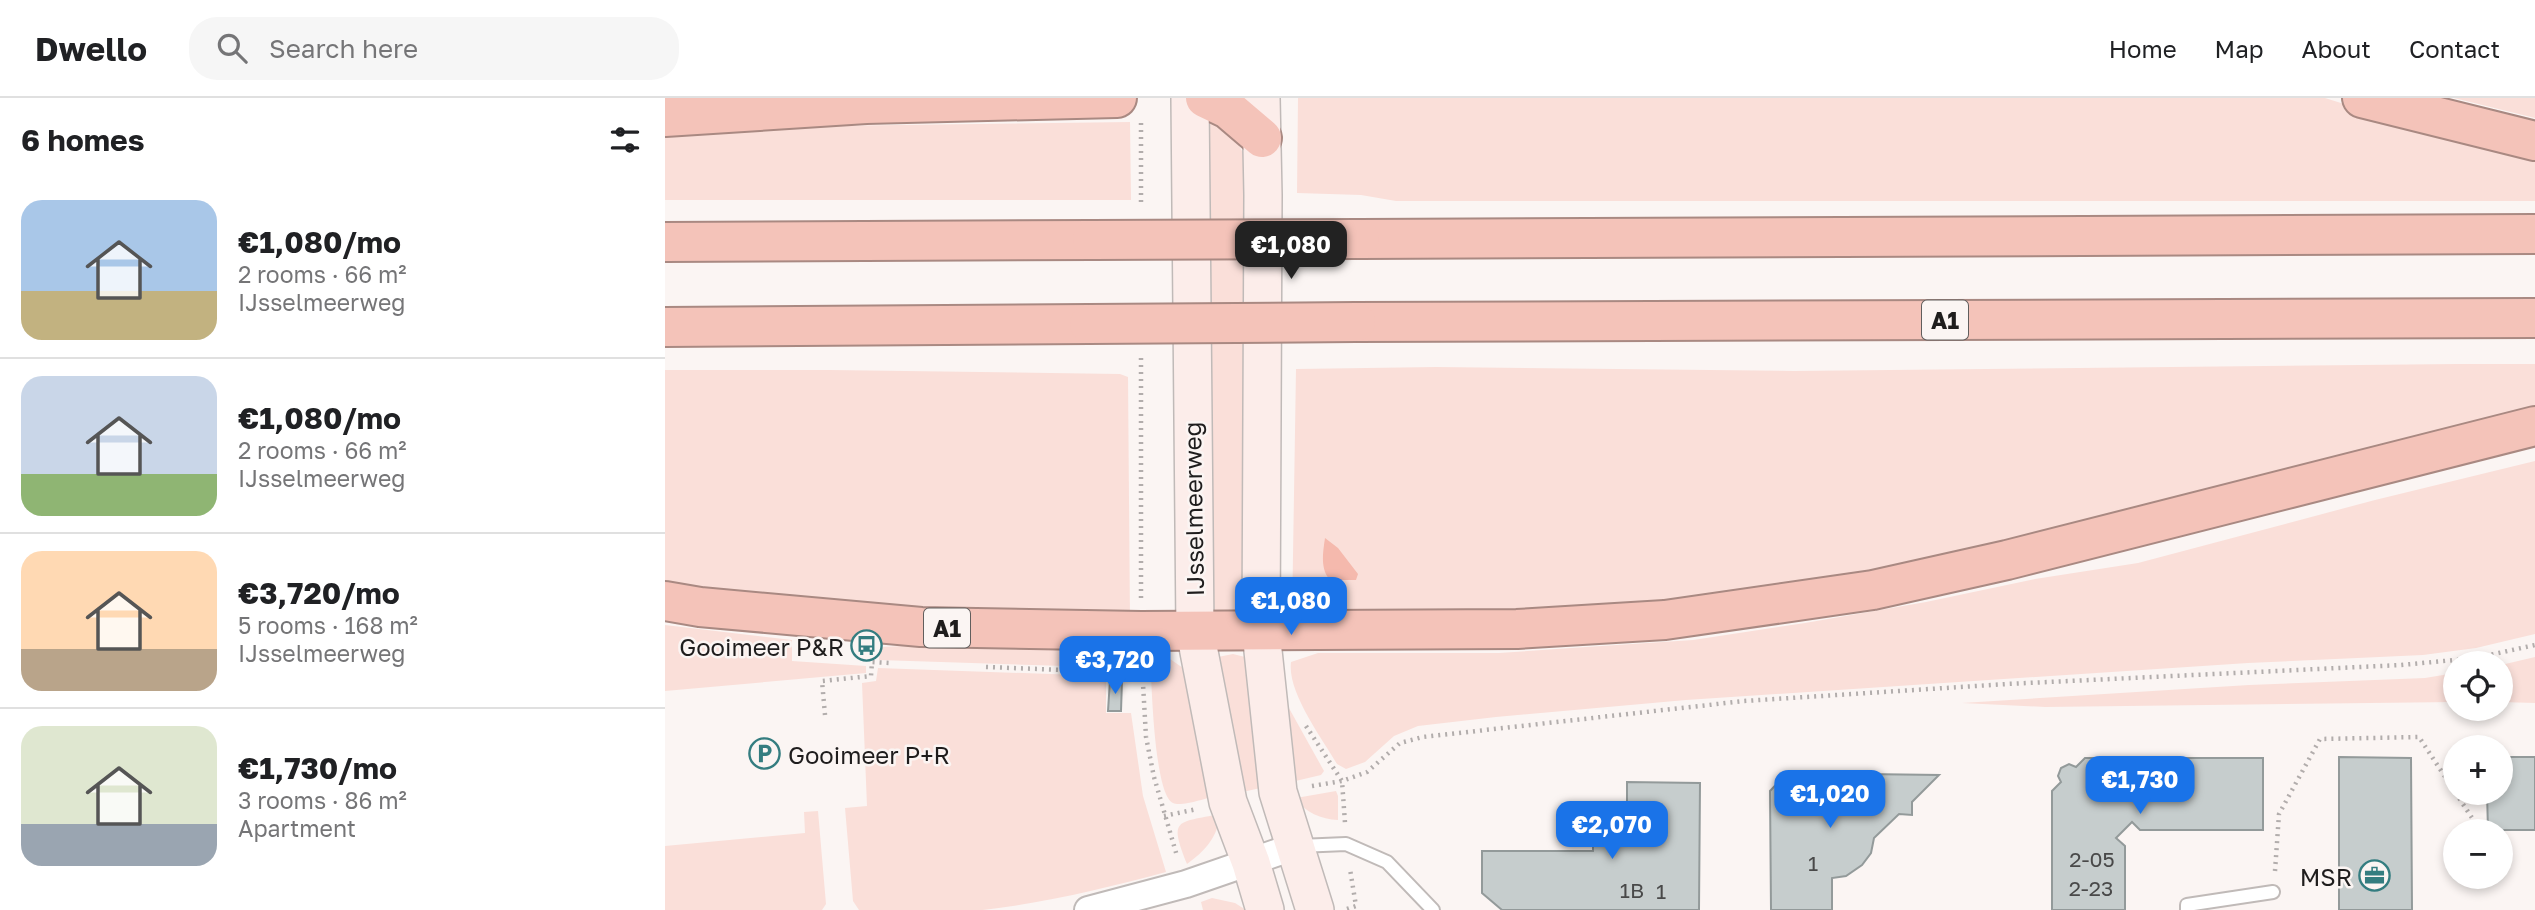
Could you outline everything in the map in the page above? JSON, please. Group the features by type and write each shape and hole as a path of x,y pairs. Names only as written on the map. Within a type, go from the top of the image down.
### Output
{"highway":[{"path":"1205,98 1228,109 1262,138"},
{"path":"2362,98 2535,141"},
{"path":"665,117 866,104 1129,109"},
{"path":"665,242 2535,234"},
{"name":"A1","path":"665,327 2535,318"},
{"name":"A1","path":"665,601 921,627 1261,632 1517,629 1665,620 1860,592 2007,561 2535,426"}],"main road":[{"name":"IJsselmeerweg","path":"1190,98 1195,631 1228,802 1265,910"},
{"path":"1261,98 1261,632 1278,792 1315,910"}],"street":[{"path":"1088,910 1134,899 1251,863 1296,846"}],"lane":[{"path":"1296,846 1346,844 1387,862 1433,910"},
{"path":"2187,910 2187,905 2273,892"}],"path":[{"path":"1129,109 1141,218"},
{"path":"1141,355 1141,631 1146,737 1164,816"},
{"path":"1342,781 1367,772 1399,743 1437,735 1744,701 2007,684 2402,666 2476,658 2535,645"},
{"path":"825,715 822,681 871,676 872,662 899,663"},
{"path":"981,666 1143,673"},
{"path":"2273,892 2279,814 2320,739 2419,737 2473,819"}],"shaded area":[{"path":"1298,98 2325,98 2421,128 2535,155 2535,201 1396,201 1361,195 1297,193"},
{"path":"2454,98 2535,98 2535,118 2458,99"},
{"path":"1208,118 1234,138 1250,167 1244,581 1242,603 1233,612 1218,612 1210,608"},
{"path":"1130,122 1131,200 665,200 665,135 819,126"},
{"path":"2535,364 2535,418 2024,549 1626,611 1292,618 1296,369 1436,367 1794,371"},
{"path":"665,370 1120,374 1128,377 1130,621 665,592"},
{"path":"2535,461 2535,634 2476,648 2423,655 2248,663 1686,700 1496,717 1418,726 1394,736 1365,762 1346,769 1337,764 1307,714 1291,674 1291,662 1318,653 1499,653 1693,640 1805,623 1926,602 2035,579 2138,563"},
{"path":"1325,538 1338,548 1358,574 1356,580 1330,580 1327,576 1323,566"},
{"path":"665,625 792,640 792,661 866,666 866,673 665,691"},
{"path":"1045,640 1129,643 1129,668 879,660 880,647"},
{"path":"1150,645 1183,668 1192,682 1216,796 1177,804 1166,795 1154,730"},
{"path":"1233,654 1245,657 1251,668 1265,787 1238,793 1218,657"},
{"path":"2535,657 2535,703 2513,702 2513,662"},
{"path":"878,668 1106,676 1106,713 1131,713 1143,796 1166,872 1075,894 983,910 859,910 853,901 845,808 867,806 862,683 876,681"},
{"path":"2443,675 2443,702 2045,707 1962,703 2249,685"},
{"path":"1280,692 1324,771 1321,775 1287,783"},
{"path":"1336,791 1338,820 1314,814 1304,808 1296,798"},
{"path":"818,811 826,904 822,910 665,910 665,846 805,833 804,812"},
{"path":"1220,814 1217,830 1209,843 1187,864 1178,838 1180,825"},
{"path":"1212,898 1235,903 1246,910 1203,910 1201,902"}],"building":[{"path":"1110,680 1122,681 1121,711 1108,711"},
{"path":"2339,757 2411,758 2412,910 2339,910"},
{"path":"2513,757 2535,757 2535,830 2513,830 2513,819 2488,819 2487,805 2513,805"},
{"path":"2085,758 2263,758 2263,830 2140,830 2132,822 2116,838 2125,846 2125,910 2052,910 2052,791 2061,782 2058,776 2061,768 2069,764 2076,767"},
{"path":"1787,773 1939,775 1912,802 1912,815 1899,814 1874,838 1871,853 1862,865 1846,876 1832,878 1832,910 1771,910 1770,791"},
{"path":"1627,782 1700,783 1699,910 1502,910 1482,893 1482,851 1593,851 1593,818 1627,818"}],"place":[{"name":"Gooimeer P&R","path":"867,646"},
{"name":"Gooimeer P+R","path":"765,754"},
{"name":"MSR","path":"2375,876"}]}
